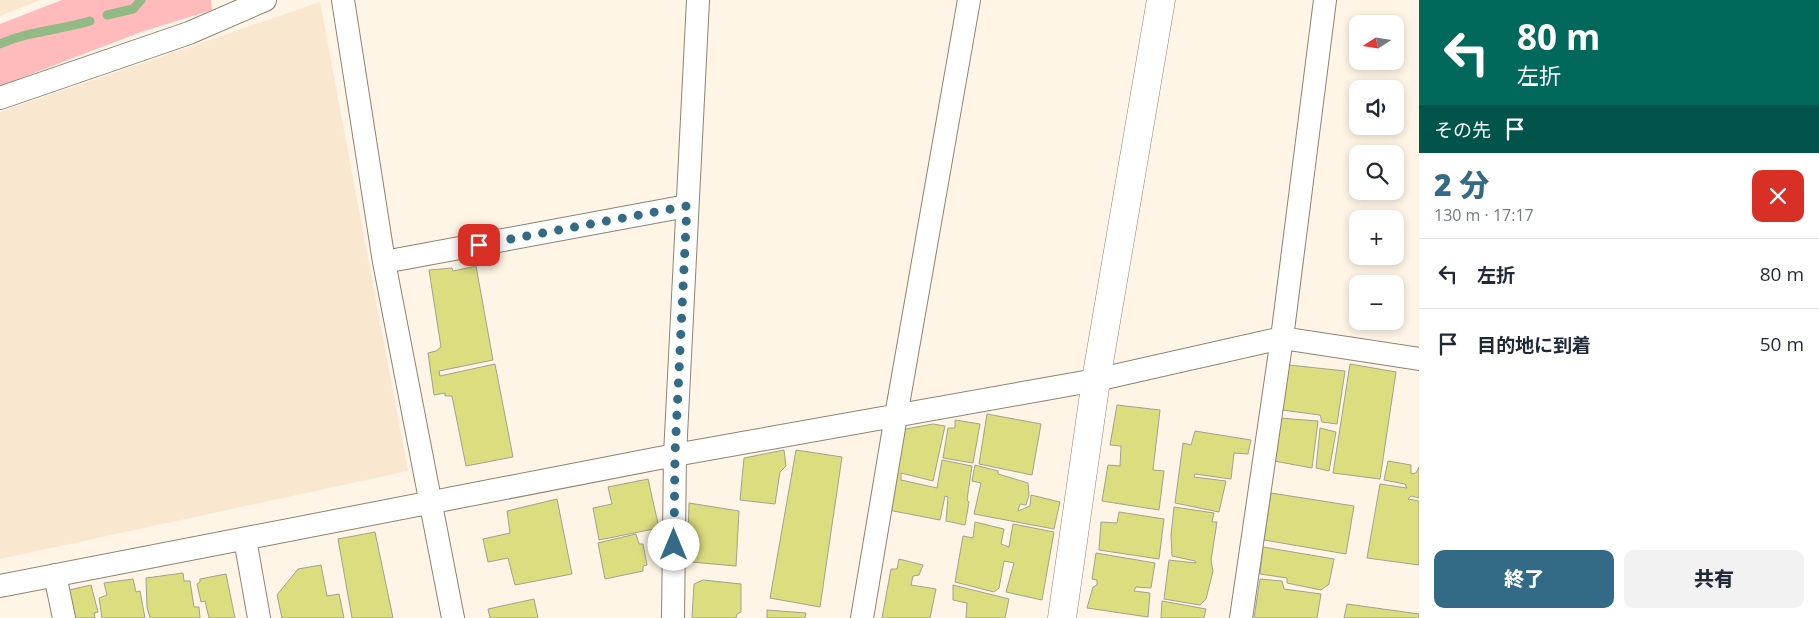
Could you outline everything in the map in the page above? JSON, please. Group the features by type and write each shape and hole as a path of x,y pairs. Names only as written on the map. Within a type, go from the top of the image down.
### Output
{"street":[{"path":"0,98 189,33 265,0"},
{"path":"343,0 384,262 453,618"},
{"path":"673,618 675,454 698,0"},
{"path":"862,618 969,0"},
{"path":"1062,618 1096,380 1161,0"},
{"path":"1241,618 1282,338 1325,0"},
{"path":"384,262 687,206"},
{"path":"0,586 675,454 1096,380 1282,338 1419,359"},
{"path":"245,539 259,618"},
{"path":"55,575 64,618"}],"shaded area":[{"path":"0,0 40,0 0,16"},
{"path":"62,0 211,0 212,10 141,32 0,86 0,24"},
{"path":"320,2 408,471 0,559 0,112"}],"building":[{"path":"476,266 493,360 439,371 440,376 495,364 513,457 466,466 452,396 445,396 445,393 434,395 428,353 436,351 441,347 429,270 452,268 453,271"},
{"path":"1350,364 1396,372 1380,479 1333,473"},
{"path":"1289,365 1345,371 1337,424 1322,422 1320,415 1282,410"},
{"path":"1117,405 1160,410 1153,470 1164,471 1159,510 1102,501 1108,465 1120,466 1121,446 1110,445"},
{"path":"987,414 1041,424 1032,475 979,464"},
{"path":"1279,418 1318,421 1312,468 1274,461"},
{"path":"955,420 980,424 973,463 943,458 948,428 955,428"},
{"path":"933,424 945,426 933,481 901,473 901,480 937,488 942,460 972,466 965,525 946,521 948,497 945,496 940,520 883,509 895,431"},
{"path":"1320,428 1336,432 1329,471 1316,468"},
{"path":"1195,431 1251,440 1248,454 1234,453 1231,479 1195,474 1194,477 1226,481 1219,512 1175,503 1183,443 1191,445"},
{"path":"784,450 786,466 780,472 775,504 740,500 744,458"},
{"path":"796,450 842,457 820,607 770,598"},
{"path":"1388,461 1411,465 1411,474 1416,473 1419,467 1419,498 1411,496 1408,499 1419,501 1419,565 1367,558 1380,484 1407,488 1405,484 1384,480"},
{"path":"975,465 998,471 998,474 1028,483 1029,495 1026,505 1020,504 1018,511 1030,506 1031,495 1060,502 1054,529 974,514 981,483 972,481"},
{"path":"648,479 659,528 599,540 593,508 612,504 608,487"},
{"path":"1271,493 1354,506 1346,554 1264,540"},
{"path":"557,499 572,574 515,585 508,558 488,562 483,539 510,533 507,511"},
{"path":"689,503 739,511 736,566 691,562 693,542 688,539"},
{"path":"1174,507 1214,513 1212,522 1217,522 1211,560 1213,571 1206,599 1200,605 1164,599 1169,560 1196,563 1195,561 1172,556 1171,535"},
{"path":"1119,512 1164,519 1159,559 1099,550 1101,522 1117,523"},
{"path":"975,522 1004,529 1001,544 1009,547 1013,524 1054,532 1042,600 1006,592 1014,563 1004,561 999,588 994,592 955,582 963,536 973,538"},
{"path":"375,532 393,618 352,618 338,539"},
{"path":"636,534 639,544 643,544 647,565 643,566 643,571 605,579 598,543"},
{"path":"1263,547 1334,559 1329,584 1321,590 1287,583 1287,578 1260,574"},
{"path":"1096,553 1155,563 1151,588 1136,587 1134,591 1150,593 1148,617 1087,608 1093,587 1097,585 1097,580 1092,579"},
{"path":"899,559 923,565 919,575 913,576 911,585 936,589 930,618 882,618 891,569 897,569"},
{"path":"321,565 327,596 339,594 344,618 282,618 277,595 298,569"},
{"path":"183,573 184,581 190,581 194,607 199,607 200,618 150,618 147,607 146,578"},
{"path":"226,574 235,618 209,618 205,601 201,602 197,584 200,582 200,579"},
{"path":"133,579 136,592 140,591 145,618 102,618 99,598 107,595 104,583"},
{"path":"1260,579 1282,581 1284,589 1321,594 1317,618 1254,618"},
{"path":"703,580 741,584 741,612 737,614 736,618 692,618 694,584"},
{"path":"91,585 98,612 94,613 95,618 66,618 65,591"},
{"path":"953,585 1009,599 1005,618 966,618 967,603 953,600"},
{"path":"534,599 538,618 490,618 488,609"},
{"path":"1162,601 1206,609 1204,618 1161,618"},
{"path":"1347,604 1419,614 1419,618 1344,618"},
{"path":"767,610 806,613 805,618 767,618"}],"waterway":[{"path":"107,15 133,9 141,0"},
{"path":"0,44 33,33 90,21"}],"route":[{"path":"479,245 687,206 675,454 674,545"}]}
